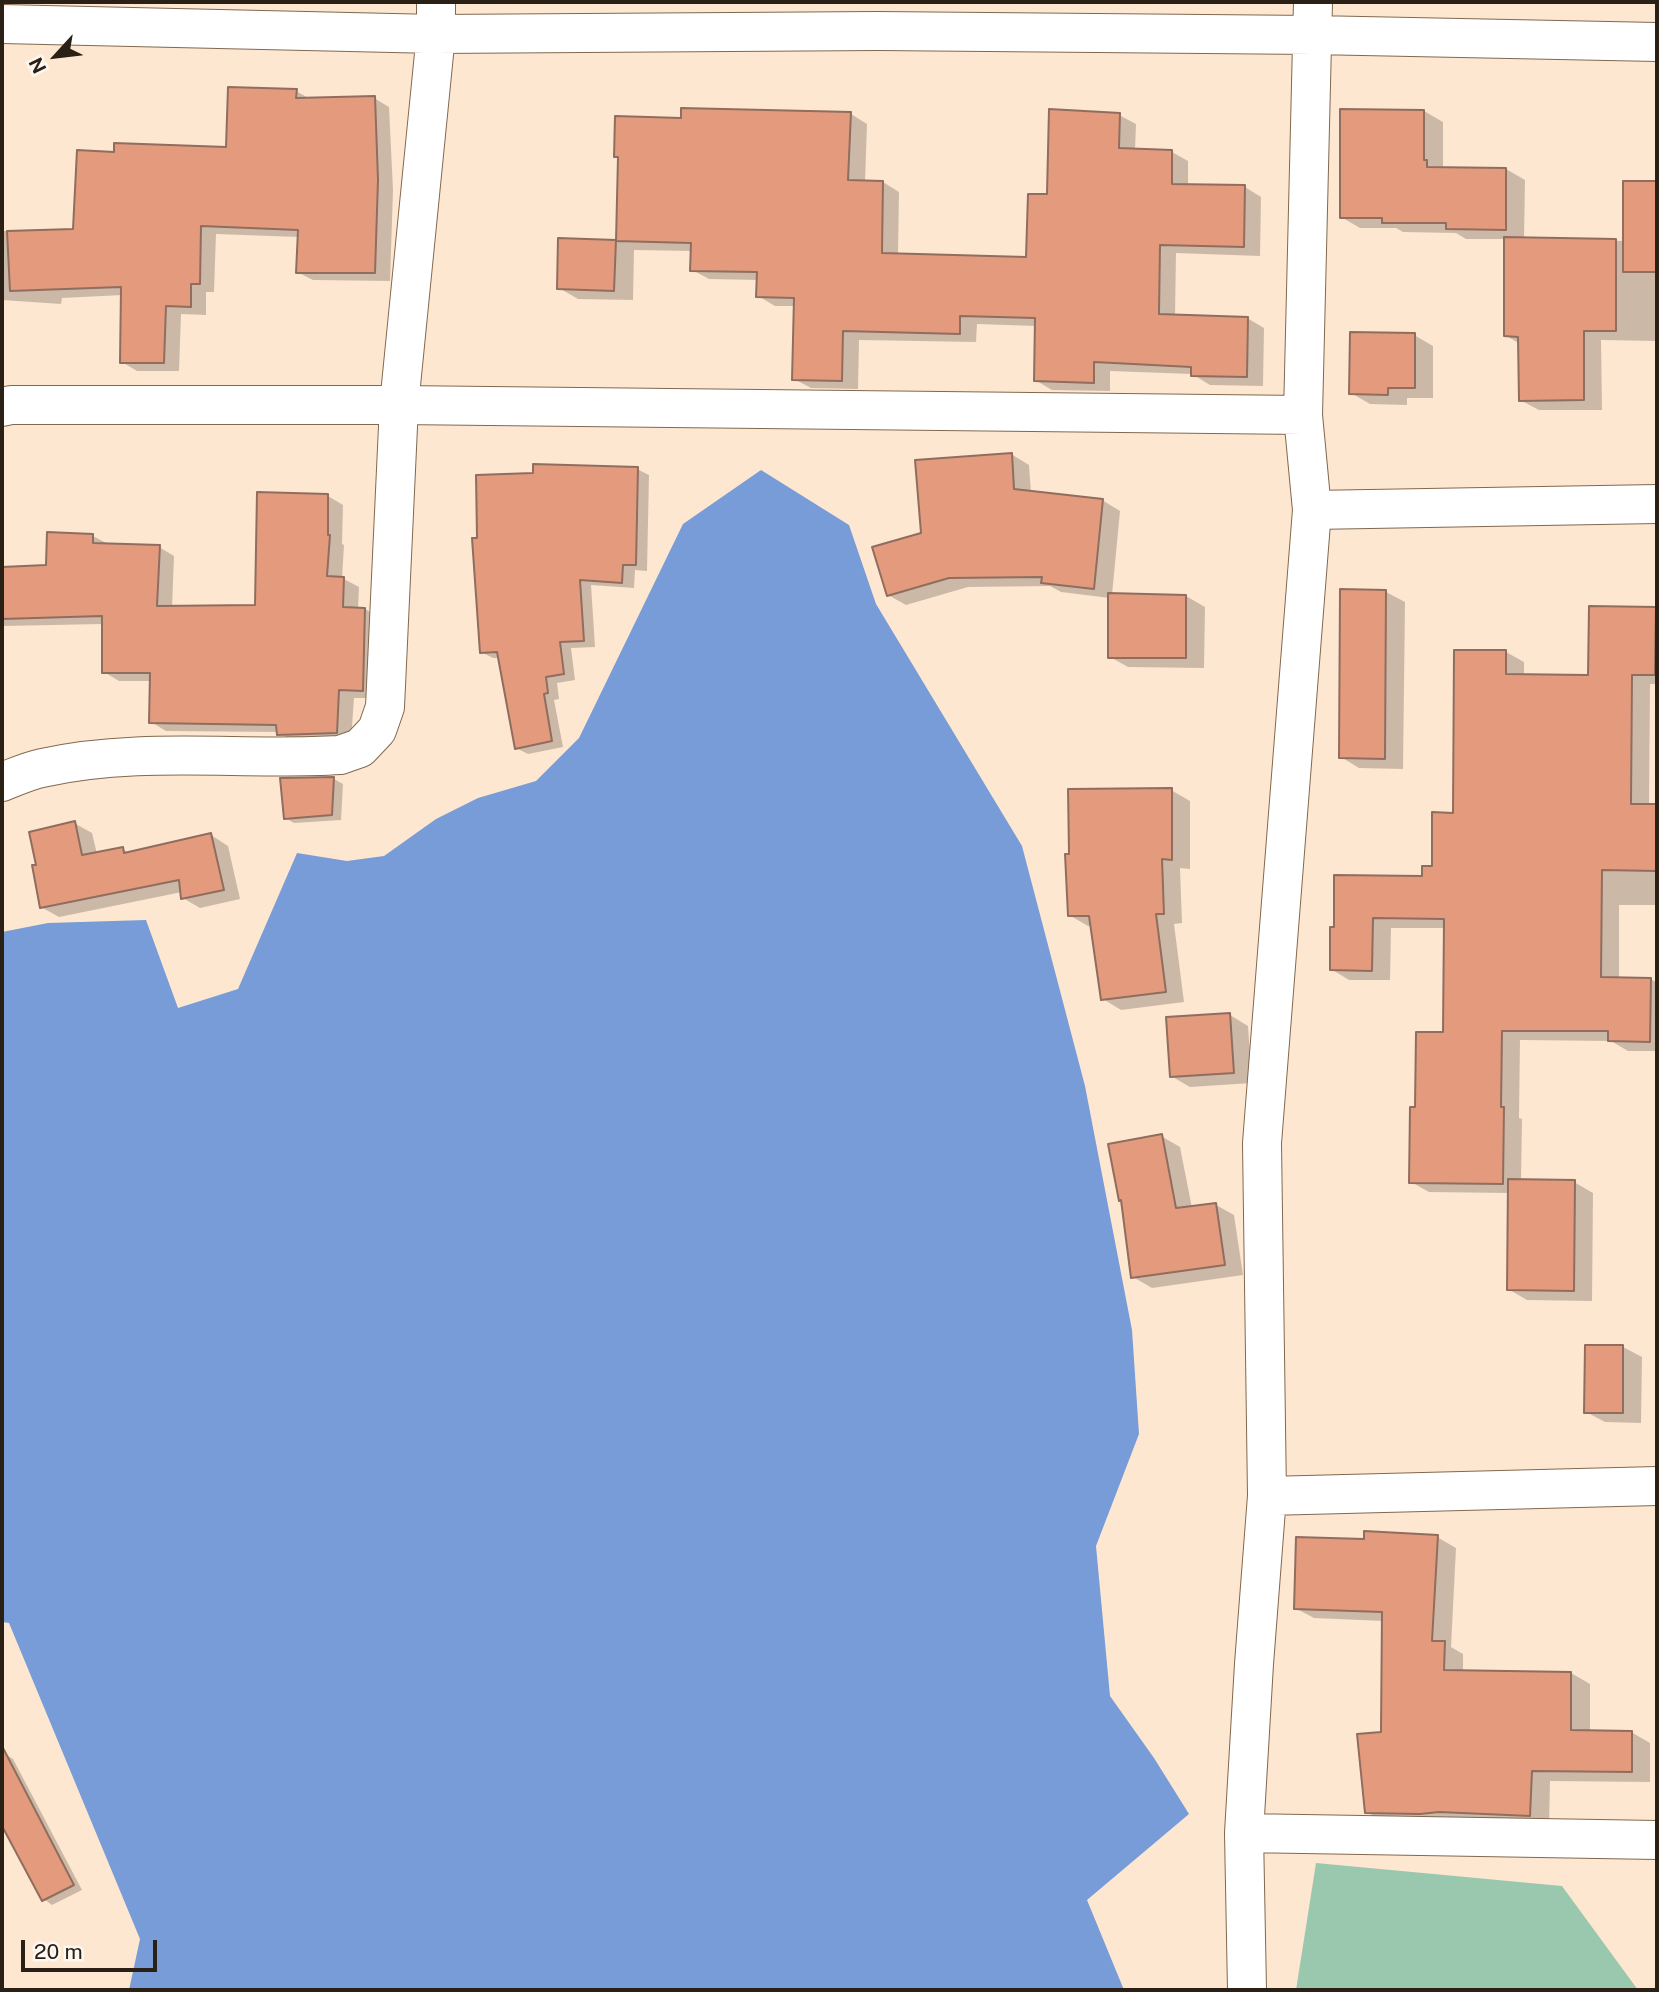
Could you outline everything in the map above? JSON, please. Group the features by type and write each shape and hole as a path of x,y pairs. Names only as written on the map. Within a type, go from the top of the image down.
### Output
{"street":[{"path":"2,782 39,768 125,756 340,755 360,748 377,730 384,707 400,405 436,18"},
{"path":"2,24 436,18 1313,18 1657,43"},
{"path":"1248,1990 1244,1833 1267,1496 1262,1143 1312,510 1303,415 1313,18"},
{"path":"2,407 400,405 1303,415"},
{"path":"1312,510 1657,504"},
{"path":"1267,1496 1657,1486"},
{"path":"1244,1833 1657,1840"}],"green space":[{"path":"1316,1863 1562,1886 1638,1990 1296,1990"}],"water":[{"path":"761,470 849,525 876,604 1022,846 1085,1086 1132,1330 1139,1434 1096,1546 1110,1696 1189,1814 1087,1900 1124,1990 129,1990 140,1939 9,1623 2,1622 2,932 48,923 146,920 178,1008 238,989 297,853 347,861 384,856 436,819 478,798 536,781 579,738 683,524"}],"building":[{"path":"228,87 297,89 296,98 375,96 378,180 375,273 296,273 298,230 201,226 200,284 191,284 191,307 166,306 164,363 120,363 121,287 10,291 7,231 73,229 77,150 114,152 114,143 226,147"},
{"path":"681,108 851,112 848,180 883,181 882,253 1026,257 1028,194 1047,194 1049,109 1120,113 1119,148 1172,150 1172,184 1245,185 1244,247 1160,245 1159,314 1248,317 1247,377 1191,376 1191,367 1094,362 1094,383 1034,381 1035,318 960,316 960,334 843,331 842,381 792,380 794,298 756,297 757,272 690,271 691,243 616,241 618,157 614,157 615,116 681,118"},
{"path":"1340,109 1424,110 1424,160 1427,160 1427,167 1506,168 1506,230 1446,229 1446,223 1382,223 1382,218 1340,218"},
{"path":"1623,181 1657,181 1657,272 1623,272"},
{"path":"1504,237 1616,239 1616,331 1584,331 1584,400 1519,401 1518,337 1504,336"},
{"path":"558,238 616,240 614,291 557,289"},
{"path":"1350,332 1415,333 1415,388 1388,388 1388,395 1349,394"},
{"path":"1012,453 1014,489 1103,499 1094,589 1041,583 1042,577 949,578 887,596 872,547 921,533 915,460"},
{"path":"533,464 638,467 636,565 623,565 622,583 580,580 584,641 560,642 564,674 546,677 548,693 544,694 552,741 515,749 497,652 480,653 472,538 477,538 476,475 533,473"},
{"path":"257,492 328,494 330,535 327,576 344,577 343,607 365,608 363,691 339,690 337,733 277,735 276,725 149,723 150,673 102,673 102,616 2,619 2,567 46,565 47,532 93,534 93,543 160,545 157,606 255,605"},
{"path":"1340,589 1386,590 1385,759 1339,758"},
{"path":"1108,593 1186,595 1186,658 1108,658"},
{"path":"1589,606 1656,607 1655,675 1632,675 1631,804 1657,804 1657,871 1602,870 1601,977 1651,978 1650,1042 1608,1041 1608,1031 1502,1031 1503,1184 1409,1183 1410,1107 1415,1107 1416,1032 1443,1032 1444,919 1373,918 1372,971 1330,970 1330,927 1334,927 1334,875 1422,876 1422,866 1432,866 1432,812 1453,813 1454,650 1506,650 1506,674 1588,675"},
{"path":"334,777 332,815 284,819 280,778"},
{"path":"1172,788 1172,860 1162,859 1164,914 1156,914 1166,992 1101,1000 1089,916 1068,916 1065,854 1069,854 1068,789"},
{"path":"75,821 82,855 123,847 124,853 211,833 224,890 181,899 179,880 40,908 32,865 36,865 29,832"},
{"path":"1230,1013 1234,1073 1170,1077 1166,1017"},
{"path":"1162,1134 1176,1208 1216,1203 1225,1265 1131,1278 1121,1200 1119,1201 1108,1144"},
{"path":"1508,1179 1575,1180 1574,1291 1507,1290"},
{"path":"1585,1345 1623,1345 1623,1413 1584,1413"},
{"path":"1364,1531 1438,1535 1432,1641 1445,1641 1444,1670 1571,1672 1571,1730 1632,1731 1632,1772 1532,1771 1530,1816 1439,1812 1365,1813 1357,1734 1381,1732 1382,1612 1294,1609 1296,1537 1364,1539"},
{"path":"2,1746 74,1885 42,1901 2,1826"}]}
